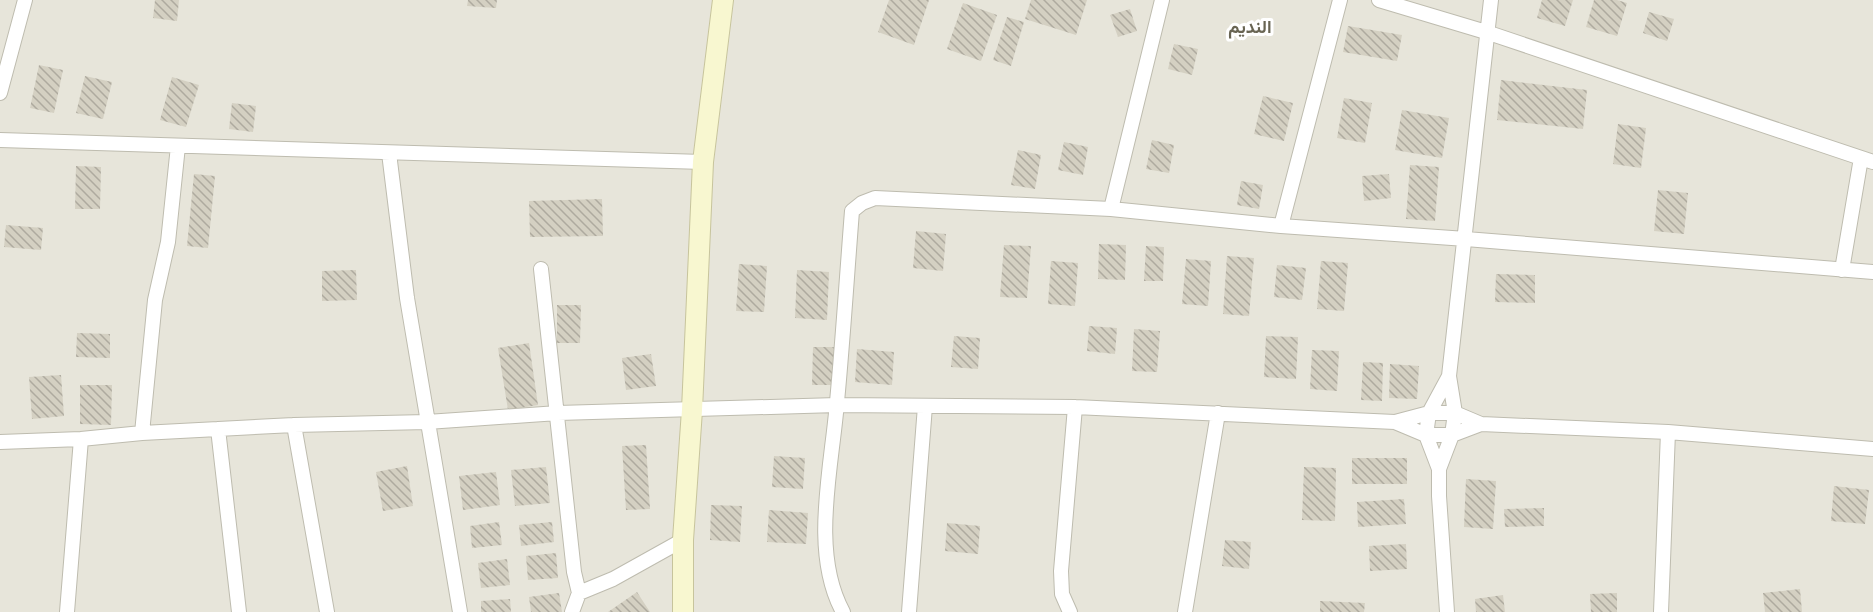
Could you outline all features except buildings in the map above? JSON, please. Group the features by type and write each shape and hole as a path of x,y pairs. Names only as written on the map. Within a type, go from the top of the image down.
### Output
{"main road":[{"path":"683,612 682,540 692,410 703,162 723,0"}],"street":[{"path":"0,93 25,0"},
{"path":"1111,209 1162,0"},
{"path":"1281,226 1340,0"},
{"path":"1380,0 1486,32 1867,160 1842,270"},
{"path":"1438,469 1452,435 1455,413 1449,376 1491,0"},
{"path":"0,140 703,162"},
{"path":"142,432 155,300 169,233 178,146"},
{"path":"389,153 407,298 460,612"},
{"path":"843,612 835,598 826,562 825,529 852,211 862,203 875,198 1111,209 1281,226 1873,273"},
{"path":"541,269 574,572 579,593 572,612"},
{"path":"1447,612 1438,469 1426,435 1428,413 1449,376"},
{"path":"0,442 81,439 142,432 427,422 558,413 837,405 1075,407 1395,422 1428,413 1455,413 1481,424 1668,432 1873,449"},
{"path":"909,612 925,406"},
{"path":"1070,612 1062,594 1061,571 1075,407"},
{"path":"1185,612 1218,413"},
{"path":"1395,422 1426,435 1452,435 1481,424"},
{"path":"294,425 327,612"},
{"path":"218,429 239,612"},
{"path":"1661,612 1668,432"},
{"path":"67,612 81,439"},
{"path":"579,593 613,579 682,540"}],"shaded area":[{"path":"0,0 1873,0 1873,612 0,612"}],"district":[{"name":"النديم","path":"1250,27"}]}
